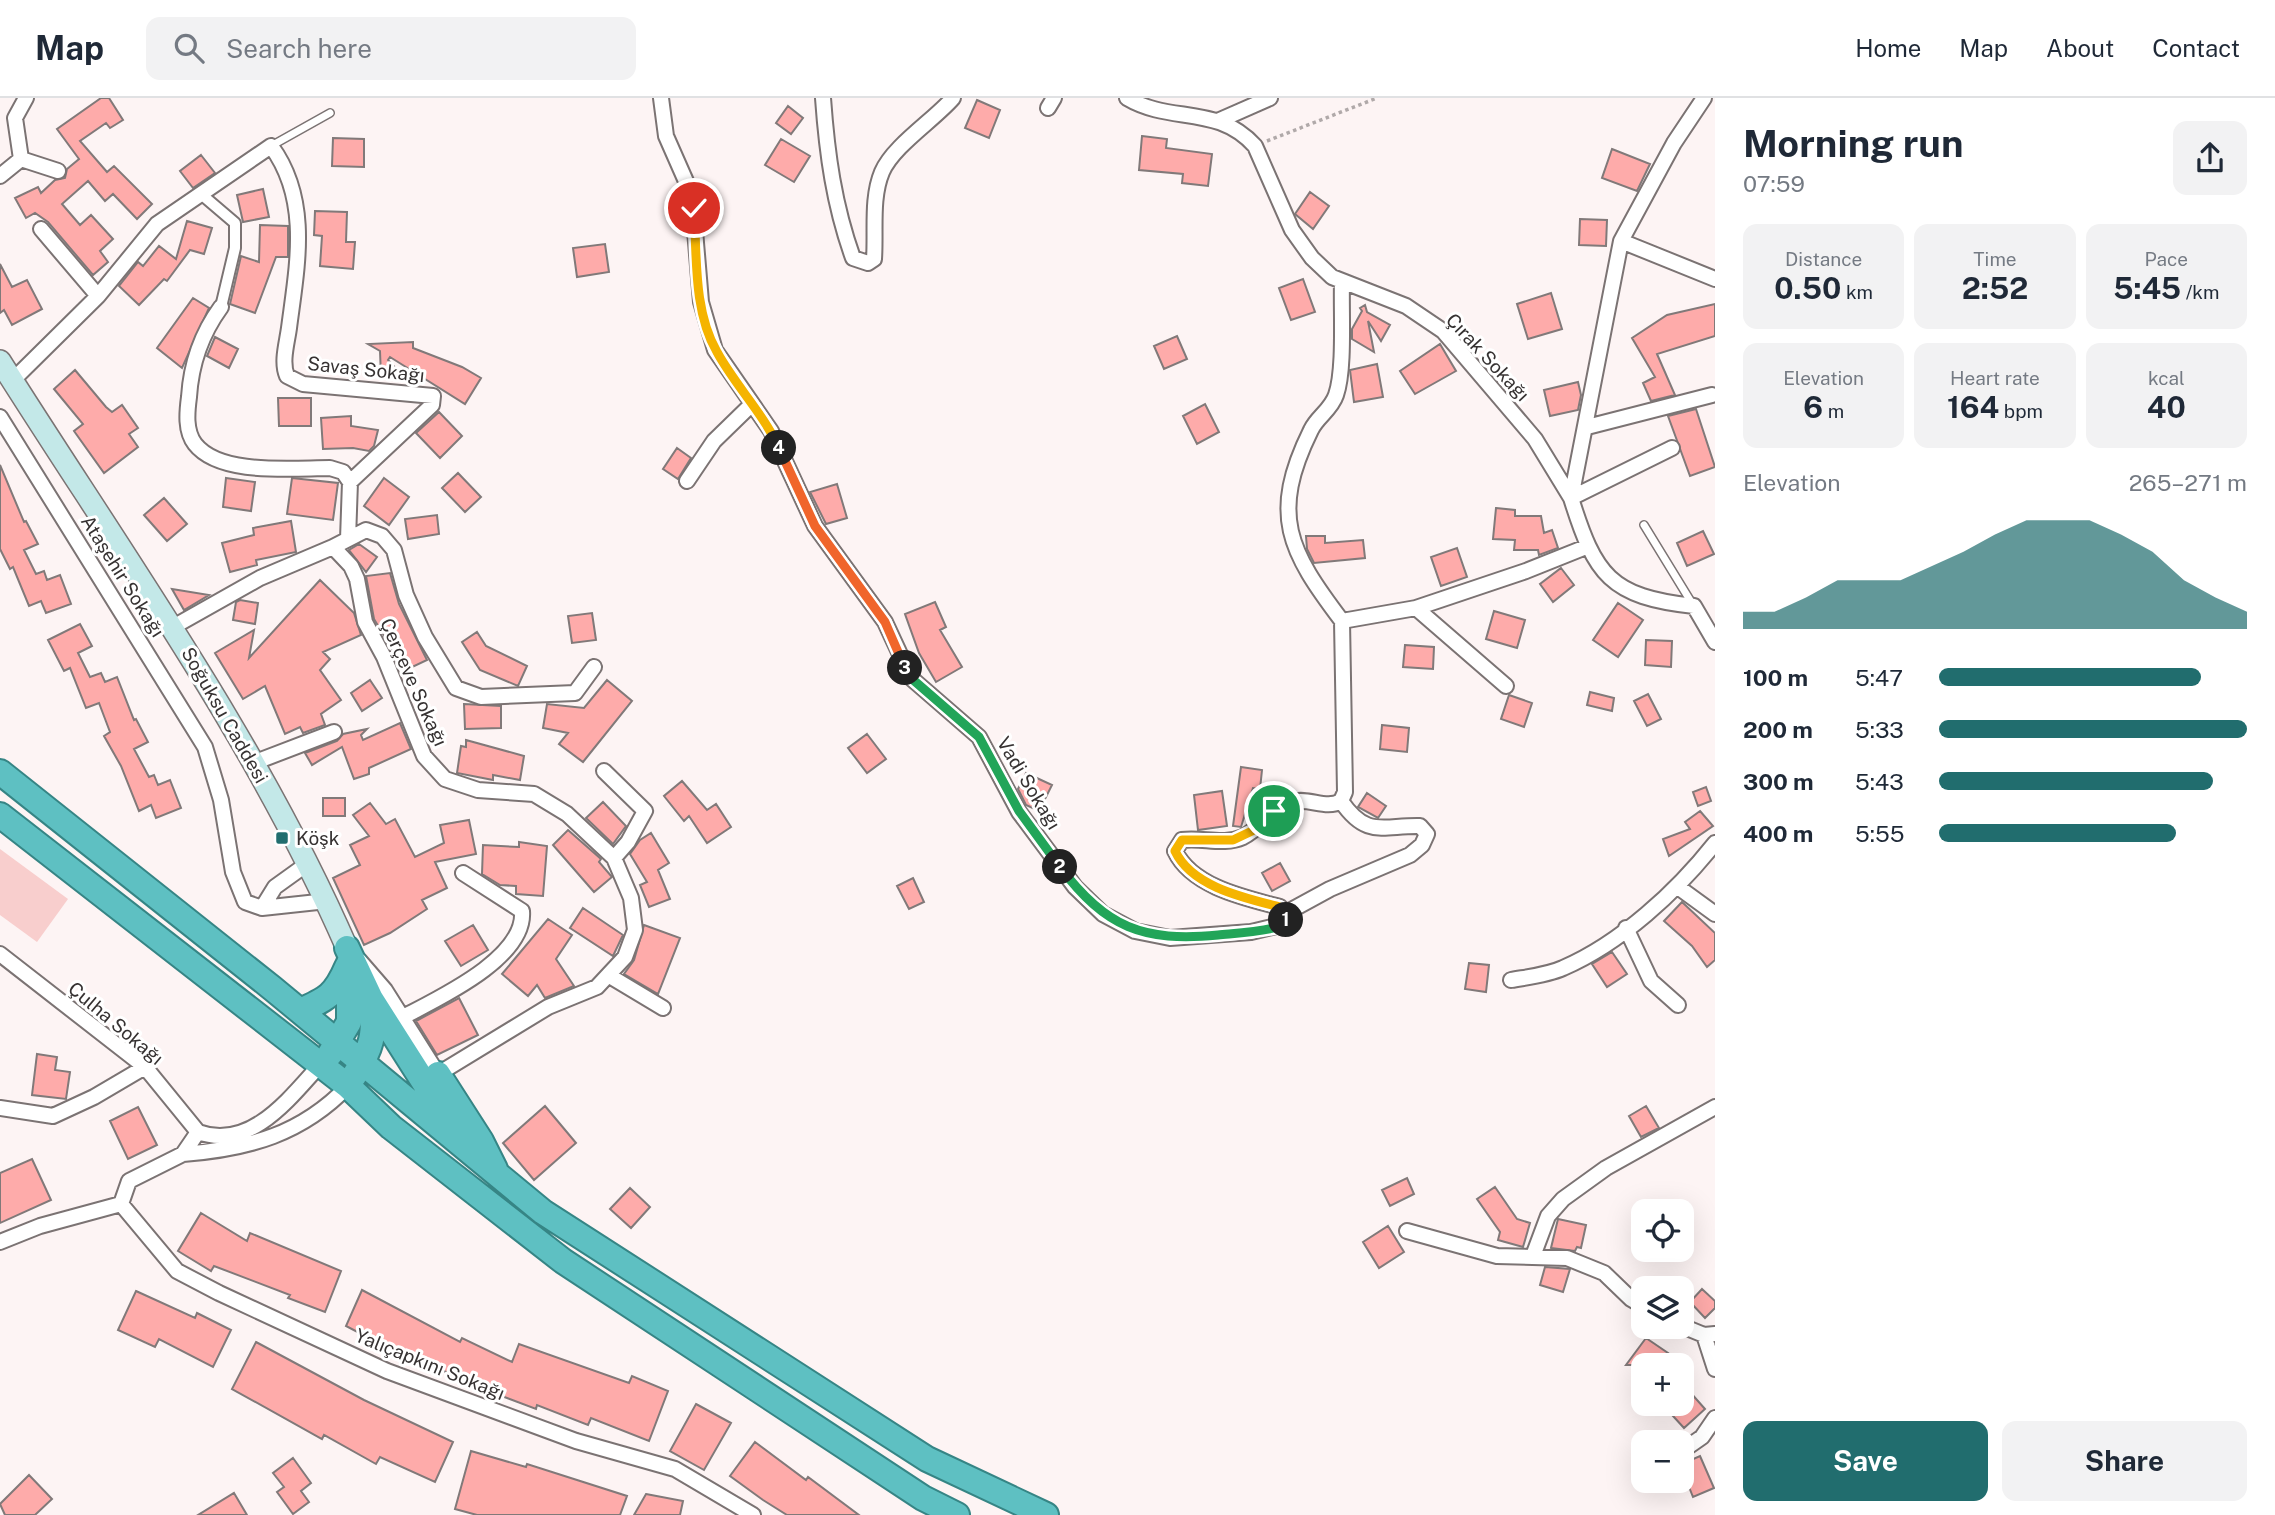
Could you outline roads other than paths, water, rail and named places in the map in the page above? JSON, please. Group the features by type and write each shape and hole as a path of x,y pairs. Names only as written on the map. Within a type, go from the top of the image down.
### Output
{"highway":[{"path":"0,772 300,1011 468,1153 586,1240 927,1459 1046,1515"},
{"path":"0,815 348,1086 391,1128 563,1261 923,1498 957,1515"},
{"path":"300,1011 338,989 348,956"},
{"path":"319,1066 338,1043 349,1022 348,956"},
{"path":"348,956 371,999 468,1153"},
{"path":"348,1086 362,1063 375,1031 371,999"},
{"path":"438,1073 477,1133 498,1176"}],"main road":[{"name":"Soğuksu Caddesi","path":"0,361 173,627 253,763 327,901 348,956"}],"street":[{"path":"21,159 15,118 26,98"},
{"name":"Vadi Sokağı","path":"661,98 666,136 692,195 699,286 708,332 715,351 771,431 815,526 885,622 911,678 979,737 1019,811 1088,901 1121,925 1170,938 1276,928 1285,923 1286,913"},
{"path":"822,98 828,170 843,230 856,262 868,263 874,259 876,205 882,172 894,156 953,98"},
{"name":"Çırak Sokağı","path":"1127,98 1165,111 1220,120 1255,146 1292,230 1312,258 1342,282 1406,306 1443,331 1535,439 1571,498 1586,547"},
{"path":"1220,120 1270,98"},
{"path":"1571,498 1587,427 1621,241 1674,143 1704,98"},
{"path":"12,381 98,296 156,225 271,146"},
{"name":"Savaş Sokağı","path":"271,146 286,166 293,188 300,244 285,352 288,376 303,384 433,396 432,405 350,482"},
{"path":"21,159 58,171"},
{"path":"0,176 21,159"},
{"path":"201,194 235,223 235,248 221,307 208,326 190,378 188,429 195,445 239,467 330,468 343,472 350,482 348,539"},
{"path":"41,229 98,296"},
{"path":"1621,241 1715,279"},
{"path":"1341,801 1360,823 1386,830 1420,826 1426,834 1425,840 1410,855 1350,880 1286,913 1280,907 1210,884 1180,859 1175,851 1176,845 1187,839 1225,842 1243,837 1274,811 1292,802 1308,800 1331,805 1341,801 1346,792 1342,621 1305,572 1290,536 1289,488 1313,426 1326,413 1336,394 1342,282"},
{"path":"1587,427 1712,395"},
{"path":"687,481 714,441 751,405"},
{"name":"Ataşehir Sokağı","path":"0,417 205,747 222,800 233,872 245,902 262,908"},
{"path":"1571,498 1672,448"},
{"path":"173,627 260,578 366,530 382,536 394,550 411,605 425,637 456,688 481,697 575,693 594,667"},
{"name":"Çerçeve Sokağı","path":"333,547 351,566 357,579 365,622 384,657 424,756 445,779 478,790 534,794 567,814 614,859 631,898 635,930 625,957 597,987 548,1007 438,1073"},
{"path":"1342,621 1416,608 1526,571 1586,547 1624,590 1643,598 1693,606 1715,642"},
{"path":"1416,608 1506,686"},
{"path":"253,763 334,732"},
{"path":"604,771 645,811 628,842 614,859"},
{"path":"1511,980 1562,969 1626,928 1678,887 1715,843"},
{"path":"262,908 275,887 307,864"},
{"path":"403,1017 468,983 516,939 523,925 522,912 463,873"},
{"path":"1678,887 1715,914"},
{"path":"262,908 327,901"},
{"path":"1626,928 1651,981 1678,1005"},
{"name":"Çulha Sokağı","path":"0,954 145,1067 198,1132"},
{"name":"Soğuksu Caddesi","path":"348,956 372,972 438,1073"},
{"path":"608,975 663,1008"},
{"path":"183,1154 198,1132 214,1138 258,1125 280,1109 319,1066"},
{"path":"0,1108 53,1116 94,1097 145,1067"},
{"path":"0,1242 40,1226 121,1204 129,1181 183,1154 226,1150 278,1134 327,1108 348,1086"},
{"path":"1533,1256 1548,1216 1563,1199 1606,1168 1715,1107"},
{"name":"Yalıçapkını Sokağı","path":"121,1204 177,1271 219,1293 387,1371 576,1441 676,1469 753,1515"},
{"path":"1407,1231 1497,1256 1567,1258 1604,1273 1631,1299"},
{"path":"1709,1334 1715,1369"},
{"path":"1694,1443 1702,1437 1715,1418"}],"lane":[{"path":"271,146 330,113"},
{"path":"1644,525 1693,606"}],"place":[{"name":"Köşk","path":"282,838"}]}
